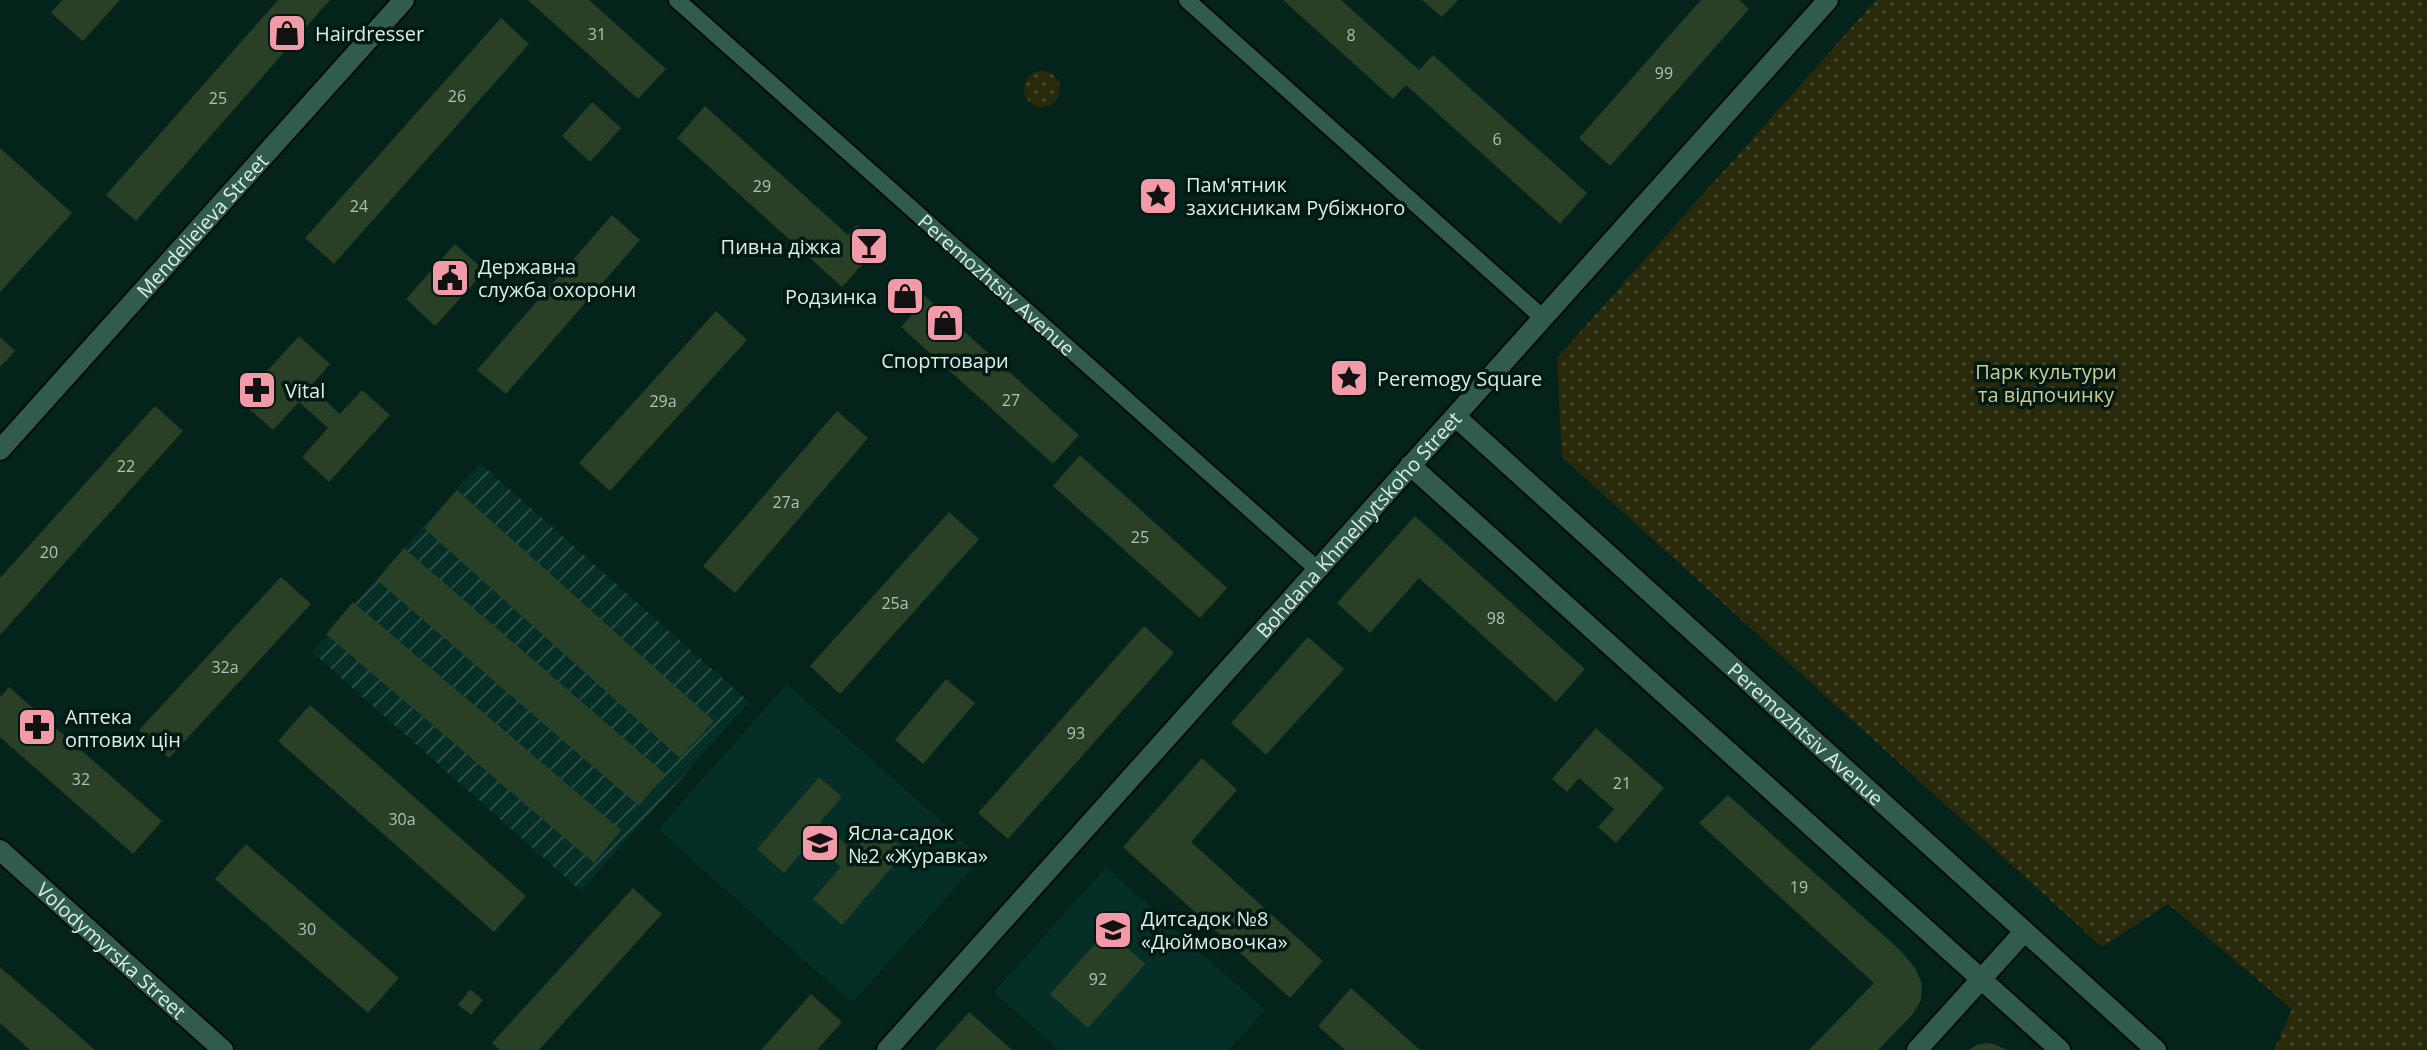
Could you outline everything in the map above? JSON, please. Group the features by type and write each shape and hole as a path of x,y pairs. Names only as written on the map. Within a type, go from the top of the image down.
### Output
{"street":[{"name":"Mendelieieva Street","path":"0,450 404,0"},
{"name":"Peremozhtsiv Avenue","path":"677,0 1317,569"},
{"path":"1187,0 1543,318"},
{"name":"Bohdana Khmelnytskoho Street","path":"887,1050 1828,0"},
{"name":"Peremozhtsiv Avenue","path":"1456,417 2156,1050"},
{"path":"1410,465 2060,1050"},
{"name":"Volodymyrska Street","path":"0,850 223,1050"},
{"path":"1917,1050 2024,932"}],"shaded area":[{"path":"480,463 749,702 581,891 312,652"},
{"name":"Ясла-садок №2 «Журавка»","path":"787,684 982,858 852,1003 658,829"},
{"name":"Дитсадок №8 «Дюймовочка»","path":"1106,867 1265,1010 1229,1050 1058,1050 994,992"}],"green space":[{"name":"Парк культури та відпочинку","path":"1876,0 2427,0 2427,1050 2274,1050 2292,1009 2168,904 2102,947 1562,457 1557,358"},
{"path":"1042,71 1055,76 1060,89 1055,102 1042,107 1029,102 1024,89 1029,76"}],"building":[{"path":"62,0 120,0 83,41 51,13"},
{"path":"278,0 330,0 136,221 106,195"},
{"path":"528,0 589,0 666,69 638,99"},
{"path":"1283,0 1341,0 1419,70 1433,55 1587,193 1560,224 1406,85 1393,99"},
{"path":"1422,0 1458,0 1442,17"},
{"path":"1701,0 1739,0 1749,9 1610,166 1579,138"},
{"path":"501,18 529,44 334,264 305,238"},
{"path":"592,102 621,128 590,162 562,136"},
{"path":"705,106 848,235 857,225 880,245 842,287 677,138"},
{"path":"0,148 72,213 0,292"},
{"path":"612,215 640,240 506,394 477,370"},
{"path":"455,244 485,271 435,326 406,299"},
{"path":"904,277 1079,435 1053,464 901,327 911,316 888,295"},
{"path":"716,311 747,340 610,491 579,463"},
{"path":"299,336 330,364 310,387 340,414 362,390 390,415 329,482 302,457 328,428 299,402 273,430 240,401"},
{"path":"0,337 15,351 0,367"},
{"path":"155,406 183,431 0,635 0,578"},
{"path":"837,411 868,438 735,593 703,566"},
{"path":"1080,455 1227,588 1200,618 1053,486"},
{"path":"457,490 714,721 680,758 424,528"},
{"path":"949,512 979,539 840,694 810,666"},
{"path":"1415,516 1585,669 1556,702 1419,578 1370,633 1337,603"},
{"path":"404,548 665,774 639,806 377,580"},
{"path":"281,577 311,604 169,758 139,730"},
{"path":"353,602 621,830 594,863 326,634"},
{"path":"1144,626 1174,653 1008,839 978,813"},
{"path":"1308,637 1344,669 1266,755 1231,723"},
{"path":"946,679 975,703 923,764 895,740"},
{"path":"9,687 162,821 133,854 0,737 0,697"},
{"path":"310,705 526,896 494,932 278,741"},
{"path":"1596,728 1664,788 1616,843 1598,827 1614,809 1579,778 1567,792 1552,779"},
{"path":"1202,758 1237,790 1191,842 1323,961 1290,998 1123,847"},
{"path":"819,777 842,797 820,822 854,851 876,825 906,851 842,925 813,899 841,867 811,841 784,873 757,849"},
{"path":"1728,795 1900,950 1915,968 1922,984 1921,1000 1912,1015 1878,1050 1809,1050 1874,983 1699,823"},
{"path":"246,844 399,978 368,1013 215,879"},
{"path":"633,888 662,914 539,1050 500,1050 492,1043"},
{"path":"1108,930 1145,964 1088,1028 1050,994"},
{"path":"0,967 95,1050 30,1050 0,1023"},
{"path":"1351,988 1420,1050 1345,1050 1318,1026"},
{"path":"470,989 483,1000 471,1015 458,1005"},
{"path":"811,994 842,1022 817,1050 761,1050"},
{"path":"969,1012 1012,1050 935,1050"},
{"path":"1986,1043 1994,1044 2007,1050 1968,1050"}],"place":[{"name":"Hairdresser","path":"287,33"},
{"name":"Пам'ятник захисникам Рубіжного","path":"1158,196"},
{"name":"Пивна діжка","path":"869,246"},
{"name":"Державна служба охорони","path":"450,278"},
{"name":"Родзинка","path":"905,296"},
{"name":"Спорттовари","path":"945,323"},
{"name":"Peremogy Square","path":"1349,378"},
{"name":"Vital","path":"257,390"},
{"name":"Аптека оптових цін","path":"37,727"},
{"name":"Ясла-садок №2 «Журавка»","path":"820,843"},
{"name":"Дитсадок №8 «Дюймовочка»","path":"1113,930"}]}
